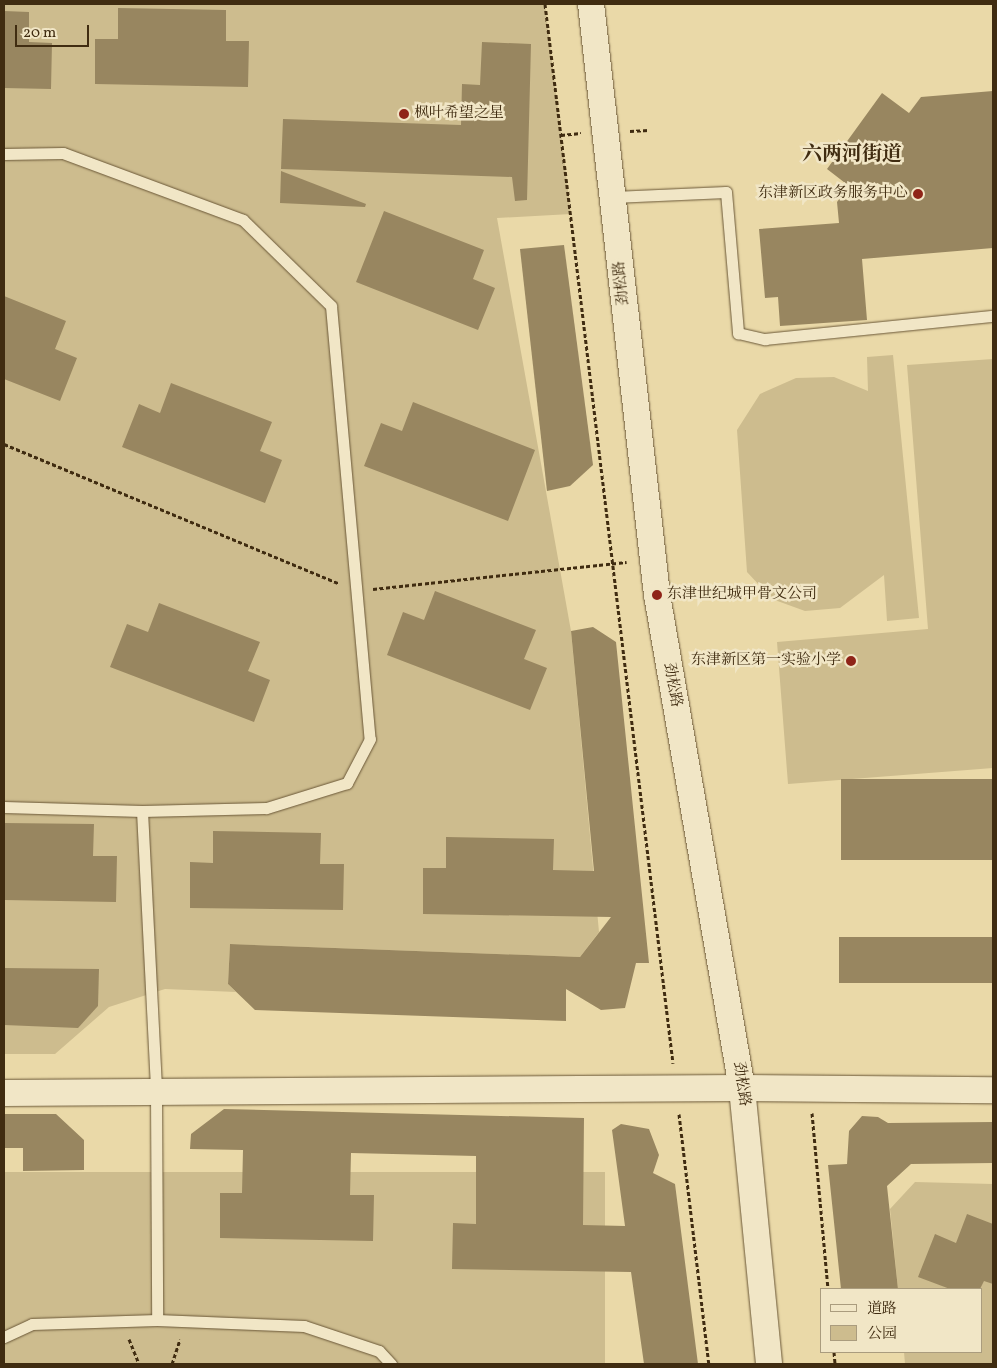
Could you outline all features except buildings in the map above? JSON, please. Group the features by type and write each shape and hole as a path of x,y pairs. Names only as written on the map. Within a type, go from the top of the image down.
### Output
{"street":[{"name":"劲松路","path":"591,4 653,559 742,1088 769,1364"},
{"path":"4,1093 742,1088 993,1090"}],"lane":[{"path":"4,154 63,153 243,220 331,306 370,739 347,783 266,808 142,811 4,807"},
{"path":"613,197 726,192 738,334 765,339 993,316"},
{"path":"142,811 156,1092 157,1320"},
{"path":"4,1337 32,1324 186,1319 304,1326 379,1351 391,1364"}],"path":[{"path":"546,4 709,1364"},
{"path":"4,444 356,591 653,559"},
{"path":"810,1089 828,1288"},
{"path":"172,1364 186,1319"},
{"path":"121,1321 139,1364"}],"green space":[{"path":"4,4 545,4 571,214 497,218 571,631 599,932 580,957 230,944 228,984 236,992 165,989 109,1007 55,1054 4,1054"},
{"path":"893,355 919,618 887,621 884,575 840,608 805,611 772,599 747,572 737,430 760,394 796,378 834,377 868,391 867,357"},
{"path":"993,359 993,768 788,784 777,642 928,629 907,365"},
{"path":"4,1172 605,1172 605,1364 4,1364"},
{"path":"915,1182 993,1184 993,1364 905,1364 904,1353 982,1353 982,1288 898,1288 890,1209"}],"place":[{"name":"枫叶希望之星","path":"404,114"},
{"name":"东津新区政务服务中心","path":"918,194"},
{"name":"东津世纪城甲骨文公司","path":"657,595"},
{"name":"东津新区第一实验小学","path":"851,661"}],"district":[{"name":"六两河街道","path":"852,155"}]}
